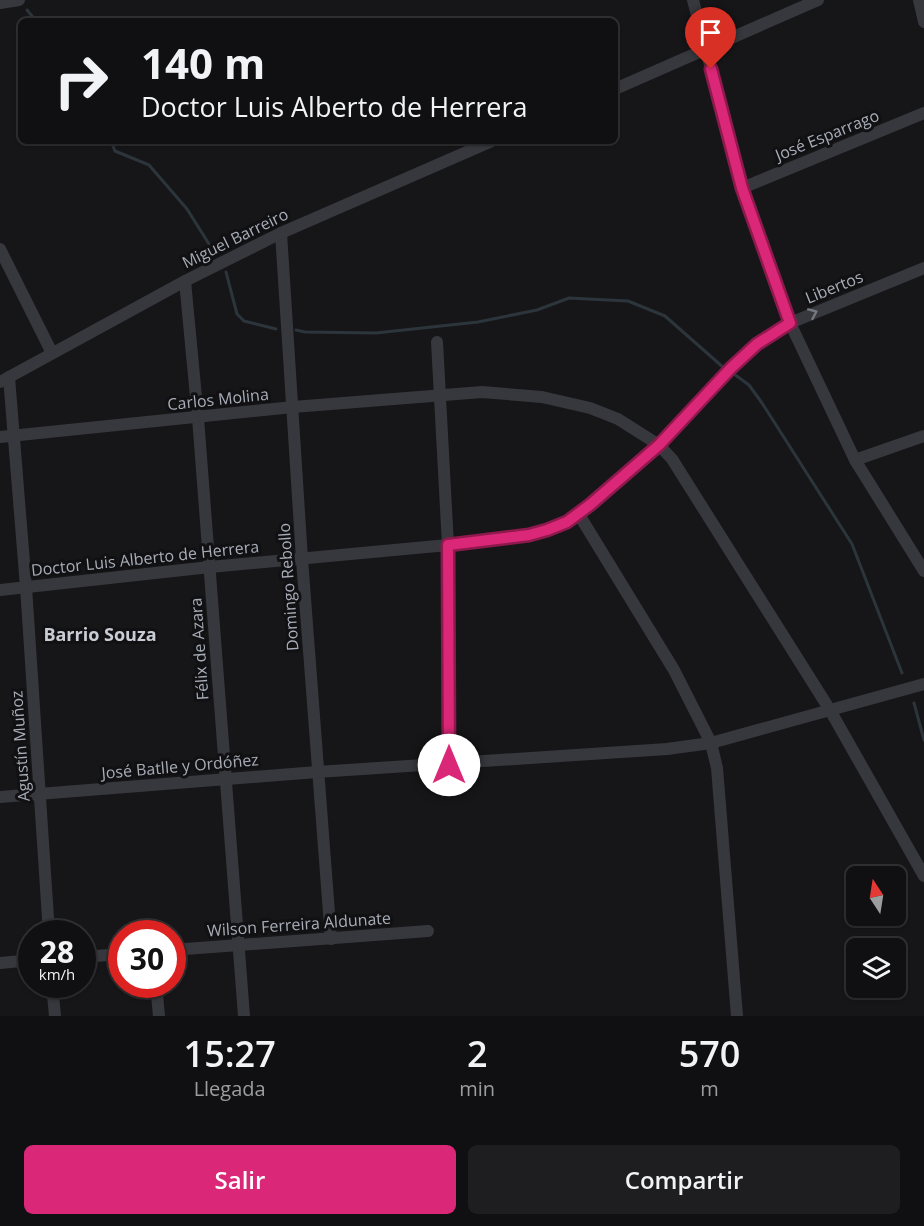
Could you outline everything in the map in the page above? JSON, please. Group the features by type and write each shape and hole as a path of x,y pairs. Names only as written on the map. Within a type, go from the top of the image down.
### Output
{"street":[{"path":"0,3 15,0"},
{"path":"693,0 742,188 790,323 855,460 924,571"},
{"path":"618,88 818,0"},
{"path":"919,0 924,22"},
{"name":"José Esparrago","path":"742,188 924,113"},
{"name":"Miguel Barreiro","path":"4,380 184,280 281,233 485,144"},
{"name":"Domingo Rebollo","path":"281,233 317,772 331,939"},
{"path":"0,249 52,353"},
{"name":"Libertos","path":"659,445 731,368 757,344 790,323 924,268"},
{"name":"Félix de Azara","path":"184,280 198,418 244,1016"},
{"path":"437,342 448,545 449,765"},
{"name":"Agustín Muñoz","path":"4,380 6,437 26,587 48,920"},
{"name":"Carlos Molina","path":"6,437 292,407 482,392 542,397 590,408 618,419 659,445 672,459 830,710 924,876"},
{"path":"855,460 924,436"},
{"name":"Doctor Luis Alberto de Herrera","path":"0,590 529,535 567,522 659,445"},
{"path":"578,513 674,670 711,743 717,768 737,1016"},
{"name":"José Batlle y Ordóñez","path":"0,797 317,772 667,749 711,743 924,684"},
{"name":"Wilson Ferreira Aldunate","path":"186,949 428,931"},
{"path":"0,963 18,961"},
{"path":"53,998 55,1016"},
{"path":"157,998 159,1016"}],"waterway":[{"path":"27,10 34,18"},
{"path":"112,144 115,151 149,165 187,209 209,244"},
{"path":"226,272 237,314 244,321 276,329"},
{"path":"296,330 376,333 478,322 537,310 569,298 628,301 665,316 724,368"},
{"path":"734,374 749,385 762,403 852,544 902,673"},
{"path":"914,703 924,740"}],"district":[{"name":"Barrio Souza","path":"100,634"}],"route":[{"path":"449,765 448,545 529,535 567,522 659,445 731,368 757,344 790,323 742,188 711,69"}]}
